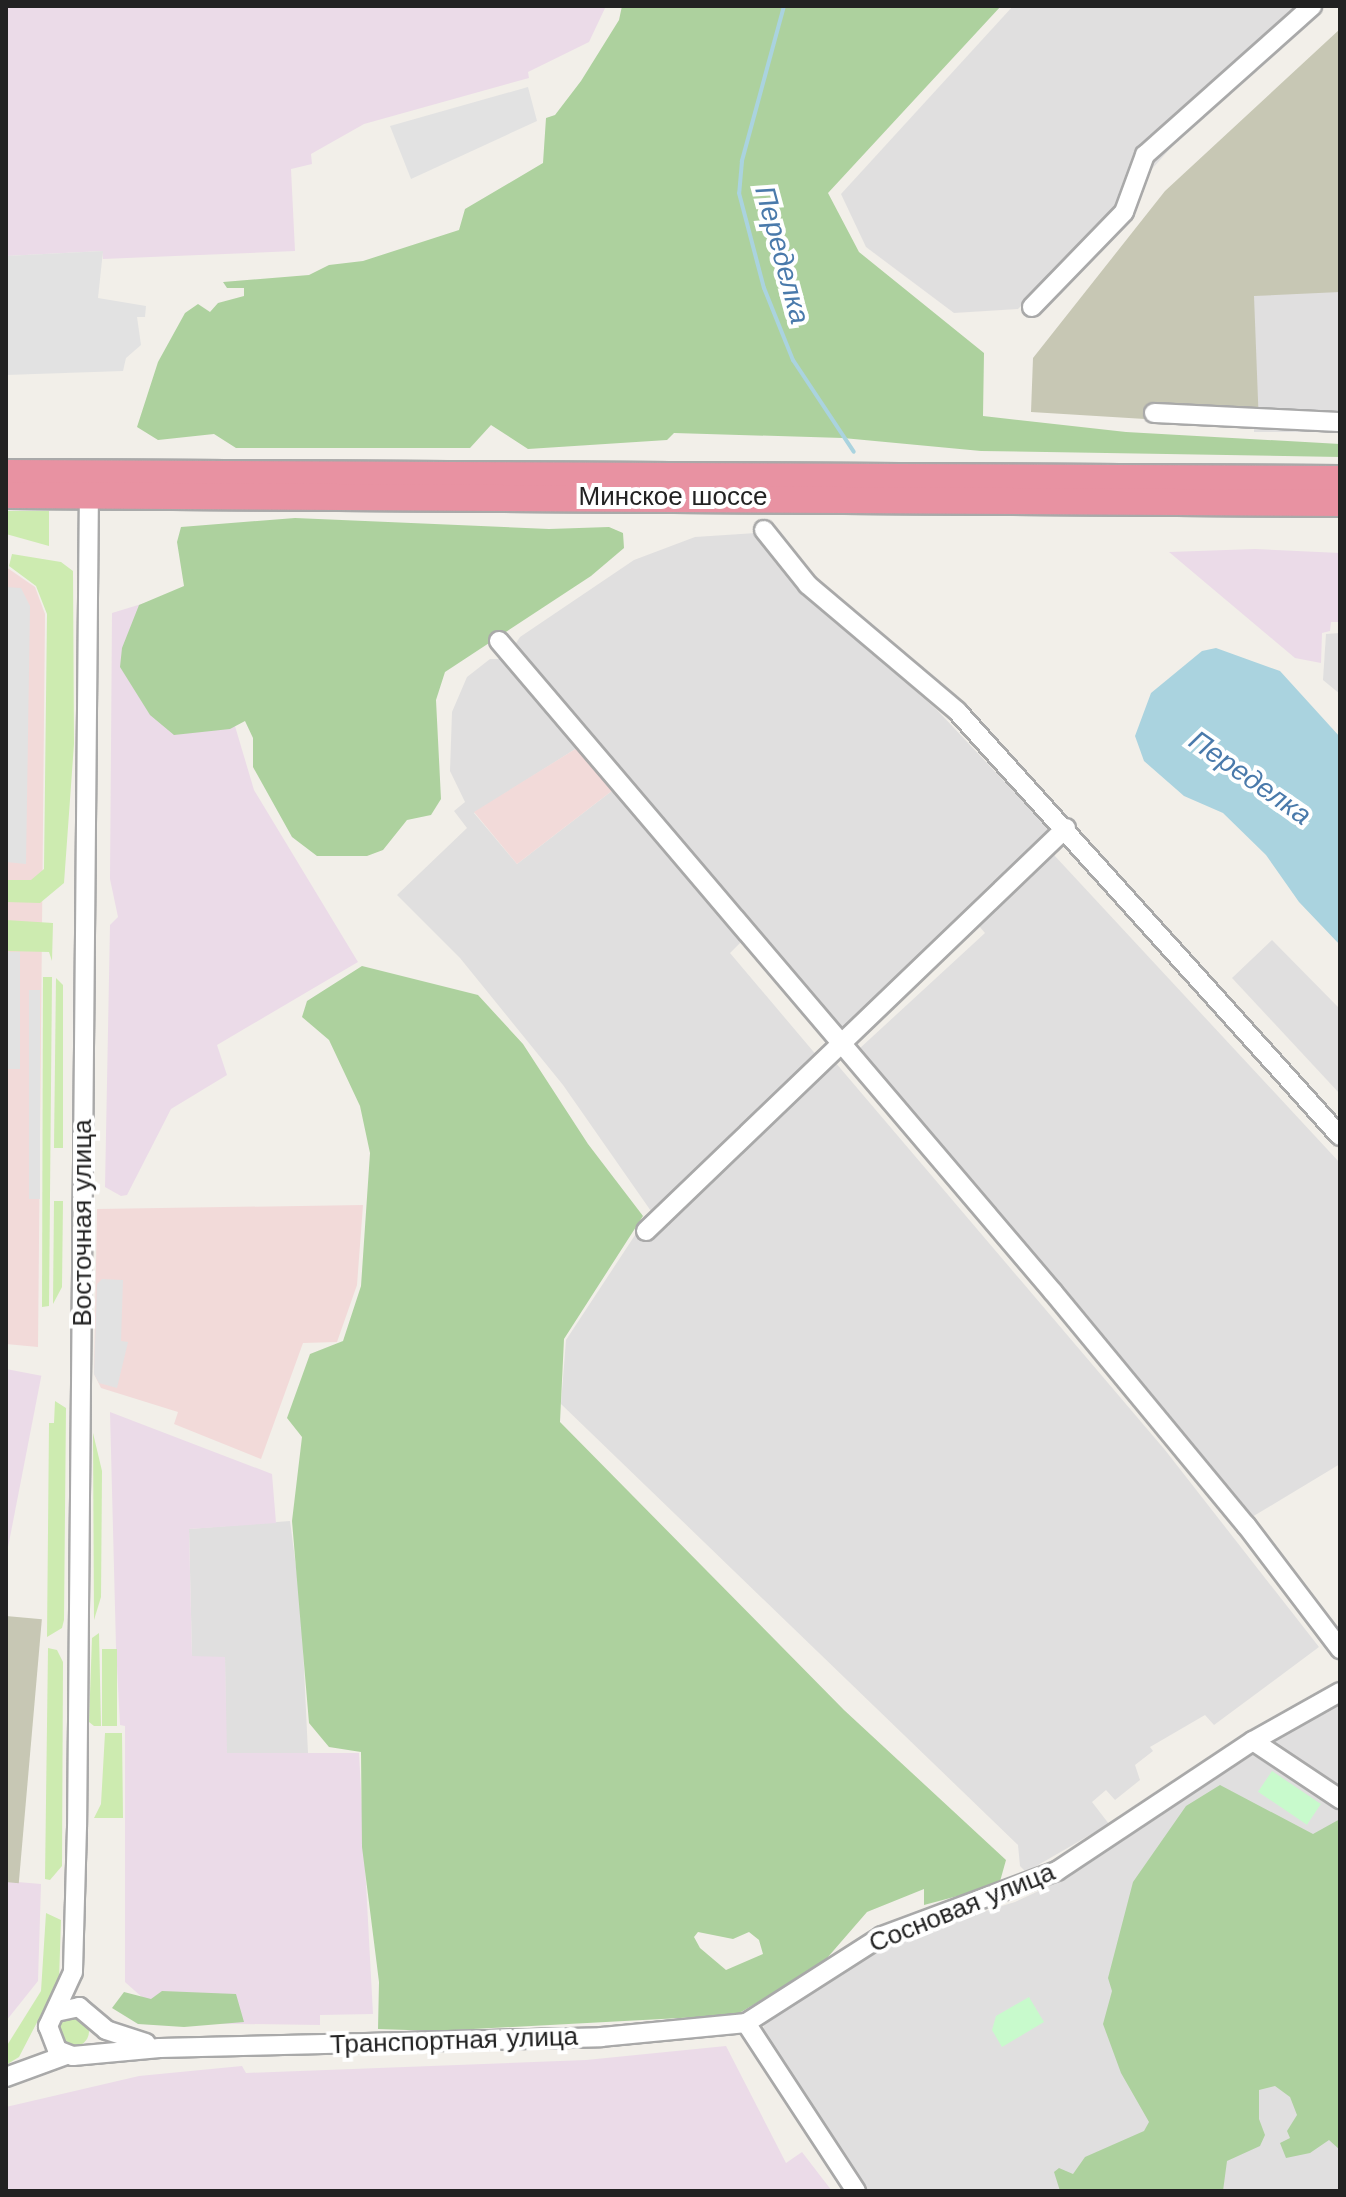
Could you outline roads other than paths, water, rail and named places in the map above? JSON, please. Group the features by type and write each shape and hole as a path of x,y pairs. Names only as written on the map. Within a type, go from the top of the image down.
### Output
{"highway":[{"name":"Минское шоссе","path":"6,473 88,485 1340,503"},
{"name":"Минское шоссе","path":"6,495 88,485 1340,479"}],"street":[{"path":"1032,307 1124,212 1145,155 1312,6"},
{"path":"1154,413 1340,422"},
{"name":"Восточная улица","path":"56,2012 73,1972 88,485"},
{"path":"764,530 808,585 935,688 1066,828 1340,1136"},
{"path":"499,641 844,1043 1237,1514 1340,1649"},
{"path":"646,1231 1066,828"},
{"name":"Сосновая улица","path":"746,2023 882,1936 1057,1871 1253,1741 1340,1692"},
{"path":"1253,1741 1340,1799"},
{"name":"Восточная улица","path":"73,1972 91,2016"},
{"path":"12,2075 34,2060 56,2012 71,2006 160,2048"},
{"path":"48,2034 74,2054 95,2041 91,2016"},
{"path":"746,2023 856,2191"},
{"name":"Транспортная улица","path":"12,2075 74,2054 160,2048 601,2037 746,2023"}],"water":[{"path":"1216,648 1280,671 1340,737 1340,945 1299,902 1266,855 1223,813 1184,796 1144,761 1135,736 1151,693 1202,651"}],"waterway":[{"name":"Переделка","path":"784,6 742,161 739,193 764,288 793,360 854,452"}]}
